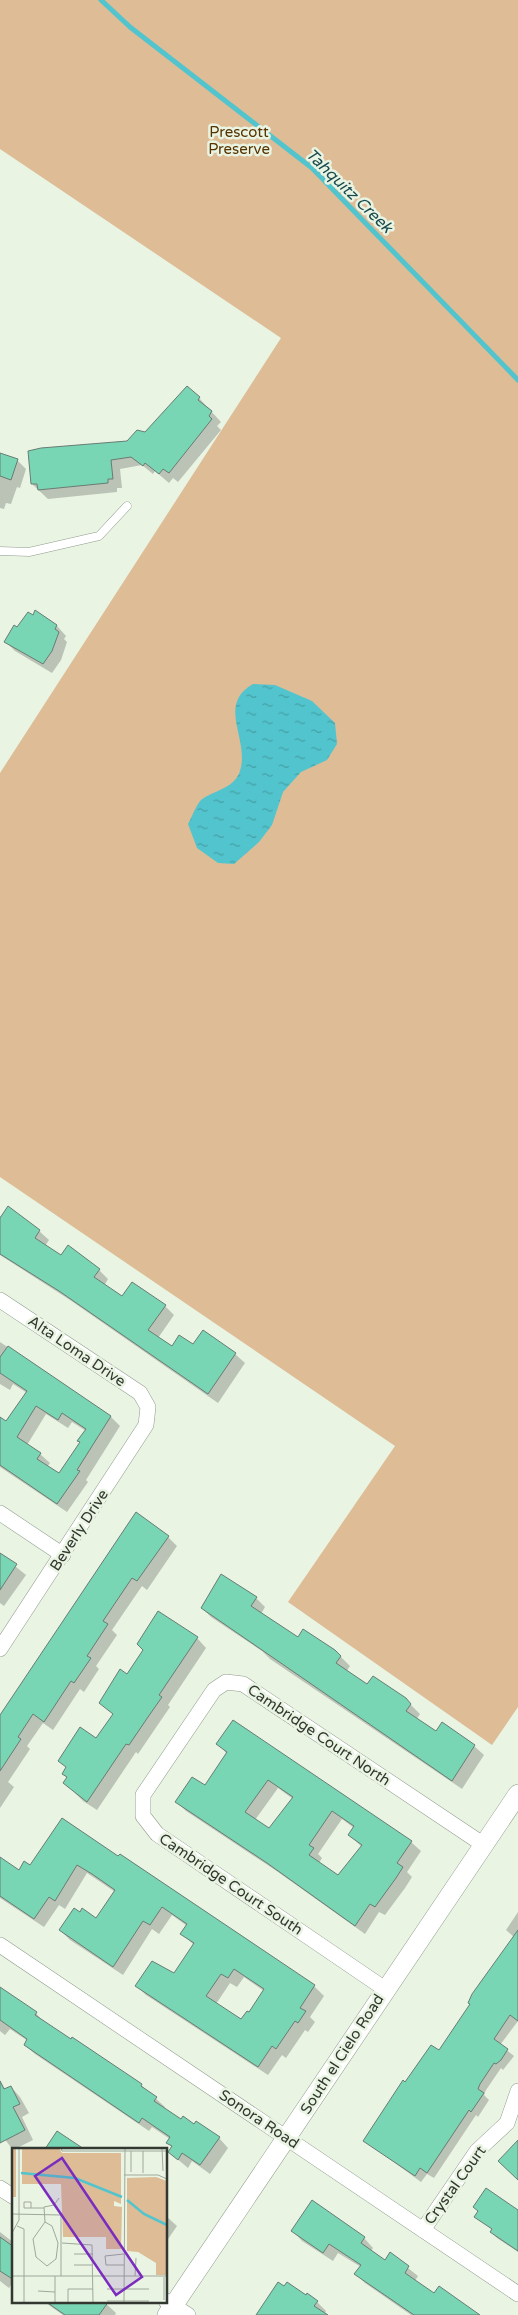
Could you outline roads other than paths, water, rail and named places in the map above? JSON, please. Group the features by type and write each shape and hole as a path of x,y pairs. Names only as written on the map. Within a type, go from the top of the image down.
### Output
{"street":[{"name":"Alta Loma Drive","path":"0,1300 140,1393 148,1407"},
{"name":"Beverly Drive","path":"0,1649 146,1426 148,1407"},
{"path":"0,1512 63,1555"},
{"name":"Cambridge Court North","path":"172,1752 214,1690 226,1682 243,1684 484,1844"},
{"name":"Cambridge Court South","path":"172,1752 144,1795 143,1816 157,1834 385,1988"},
{"name":"South el Cielo Road","path":"173,2309 288,2138 385,1988 518,1794"},
{"name":"Sonora Road","path":"0,1945 518,2294"},
{"name":"Crystal Court","path":"423,2230 477,2151 507,2122 518,2091"},
{"path":"0,2188 12,2196"}],"lane":[{"path":"0,550 29,552 99,536 128,506"}],"water":[{"path":"253,684 275,685 312,701 335,723 337,744 327,760 301,772 283,792 272,825 259,842 234,864 218,863 197,848 188,824 201,800 233,782 240,771 241,747 235,712 242,692"}],"waterway":[{"name":"Tahquitz Creek","path":"101,0 130,27 312,168 518,380"}],"park label":[{"name":"Prescott Preserve","path":"239,140"}]}
